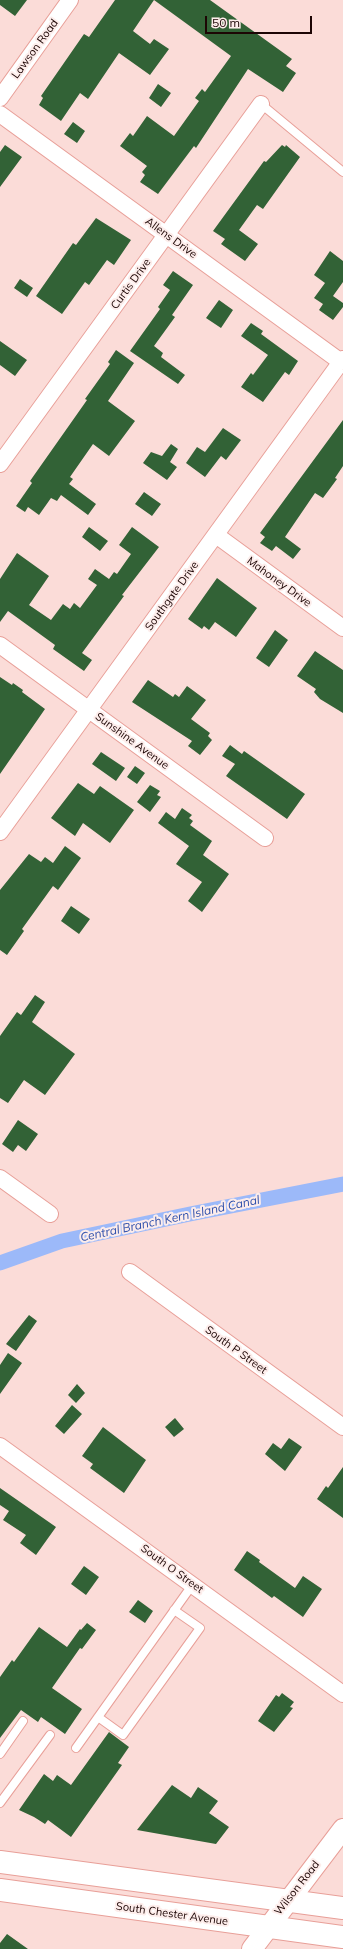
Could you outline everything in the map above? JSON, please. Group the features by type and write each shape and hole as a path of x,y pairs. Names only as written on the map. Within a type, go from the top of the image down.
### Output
{"main road":[{"path":"0,1862 343,1908"},
{"name":"South Chester Avenue","path":"0,1890 343,1937"}],"street":[{"name":"Lawson Road","path":"0,98 70,0"},
{"name":"Curtis Drive","path":"0,464 261,104"},
{"name":"Allens Drive","path":"0,114 342,361"},
{"name":"Southgate Drive","path":"0,832 342,361"},
{"name":"Mahoney Drive","path":"216,535 343,628"},
{"name":"Sunshine Avenue","path":"0,645 265,838"},
{"path":"0,1178 50,1214"},
{"name":"South P Street","path":"130,1272 343,1427"},
{"name":"South O Street","path":"0,1446 193,1584 343,1694"},
{"name":"Wilson Road","path":"252,1949 267,1927 343,1829"}],"lane":[{"path":"261,104 343,172"},
{"path":"76,1748 193,1584"},
{"path":"98,1717 123,1735 200,1628 174,1610"},
{"path":"0,1754 23,1721"},
{"path":"0,1803 50,1736"}],"building":[{"path":"0,0 27,0 15,16 0,5"},
{"path":"115,0 154,0 133,31 150,44 154,39 169,49 150,75 119,53 88,99 80,93 61,121 39,105 43,98 41,96 84,34 89,37"},
{"path":"154,0 210,0 292,59 286,66 296,73 283,92 248,69 196,148 194,146 158,194 140,182 145,175 142,172 147,166 120,146 130,133 133,136 147,116 174,136 199,101 195,98 202,89 205,92 231,56"},
{"path":"158,84 171,93 161,107 149,98"},
{"path":"73,122 85,131 77,143 64,134"},
{"path":"5,145 22,157 0,187 0,152"},
{"path":"282,145 285,147 286,145 300,157 263,209 257,205 239,230 258,244 245,261 221,244 225,239 213,231 264,161 266,162"},
{"path":"96,218 131,240 114,265 107,260 89,285 85,282 62,314 36,296 73,243 76,245"},
{"path":"330,251 343,261 343,282 333,296 343,303 343,307 333,320 319,310 323,304 314,298 325,283 314,275"},
{"path":"173,271 193,285 172,315 175,317 154,346 163,353 161,357 185,375 178,384 130,351 160,309 158,307 170,290 163,285"},
{"path":"20,279 33,288 27,297 14,288"},
{"path":"219,300 233,310 221,328 206,318"},
{"path":"251,323 263,331 261,334 298,361 289,375 285,372 263,402 241,387 251,373 253,375 268,355 241,336"},
{"path":"0,341 27,360 15,376 0,365"},
{"path":"116,350 134,363 108,401 135,421 109,456 93,444 70,477 73,479 69,484 96,504 88,515 61,495 57,501 51,498 39,515 28,507 25,512 16,506 32,483 30,481 87,400 85,399 110,364 108,362"},
{"path":"343,420 343,466 335,478 337,479 323,498 315,493 285,537 301,549 293,559 276,546 272,551 260,543 265,537 260,533"},
{"path":"223,428 241,440 226,460 221,456 205,477 186,463 197,447 205,452"},
{"path":"171,444 178,449 170,462 177,467 167,480 143,463 151,452 162,456"},
{"path":"144,492 161,504 152,516 135,504"},
{"path":"89,527 108,541 100,551 82,537"},
{"path":"132,527 159,547 122,595 124,596 82,653 92,660 84,671 53,649 55,645 8,611 0,622 0,579 17,553 49,576 29,605 51,620 63,604 70,609 74,603 80,608 97,585 88,579 95,569 109,579 114,572 117,574 131,554 119,545"},
{"path":"217,578 257,608 236,637 215,622 209,630 204,626 202,629 188,619"},
{"path":"275,630 288,640 269,667 256,658"},
{"path":"315,651 343,670 343,713 320,699 314,692 316,689 297,676"},
{"path":"0,677 23,690 22,692 45,709 0,774"},
{"path":"148,680 173,697 175,694 179,697 187,686 206,700 191,719 210,733 208,736 212,740 200,755 188,746 192,741 132,702"},
{"path":"230,745 242,754 244,751 305,794 287,819 226,776 235,764 222,756"},
{"path":"101,752 125,768 116,781 92,764"},
{"path":"135,766 145,773 137,784 127,777"},
{"path":"78,783 94,794 100,786 134,810 110,843 83,823 75,836 51,818"},
{"path":"150,785 160,791 157,795 161,797 150,812 137,802"},
{"path":"182,808 192,815 189,818 193,821 190,825 212,841 203,855 229,874 202,912 188,901 202,882 176,864 189,846 158,823 166,812 175,819"},
{"path":"65,846 81,858 58,890 53,886 22,929 24,931 7,955 0,950 0,890 29,854 41,862 45,857 53,863"},
{"path":"71,906 90,919 79,934 61,921"},
{"path":"35,995 45,1002 32,1022 75,1054 45,1095 24,1080 8,1103 0,1098 0,1036 17,1012 21,1015"},
{"path":"18,1120 38,1134 26,1151 18,1145 13,1152 2,1144"},
{"path":"29,1315 37,1321 16,1351 6,1344"},
{"path":"8,1353 22,1363 0,1394 0,1365"},
{"path":"77,1384 85,1393 76,1403 68,1395"},
{"path":"72,1405 82,1414 64,1434 55,1426"},
{"path":"175,1418 184,1429 174,1437 165,1427"},
{"path":"103,1427 146,1460 124,1493 90,1468 93,1464 82,1456"},
{"path":"289,1438 302,1447 285,1471 265,1454 273,1443 281,1449"},
{"path":"343,1467 343,1518 317,1499 326,1486 328,1488"},
{"path":"0,1488 56,1527 36,1555 20,1543 26,1535 3,1520 9,1511 0,1505"},
{"path":"247,1551 260,1560 259,1562 295,1588 303,1576 322,1589 303,1617 274,1596 272,1598 234,1570"},
{"path":"84,1566 99,1577 86,1595 71,1584"},
{"path":"138,1600 153,1611 145,1623 129,1612"},
{"path":"87,1623 96,1630 82,1649 80,1648 52,1688 82,1709 65,1734 41,1717 38,1722 21,1710 0,1738 0,1677 12,1660 14,1662 39,1627 67,1647 80,1629 81,1630"},
{"path":"282,1693 294,1702 290,1707 293,1708 274,1732 258,1721 276,1695 279,1697"},
{"path":"109,1732 129,1747 118,1763 122,1765 71,1837 48,1820 45,1824 19,1810 44,1774 53,1781 57,1775 71,1785"},
{"path":"172,1785 191,1798 198,1787 218,1801 209,1813 229,1827 216,1844 137,1830"},
{"path":"7,1934 28,1949 0,1949 0,1943"}],"waterway":[{"name":"Central Branch Kern Island Canal","path":"0,1263 62,1241 343,1184"}]}
